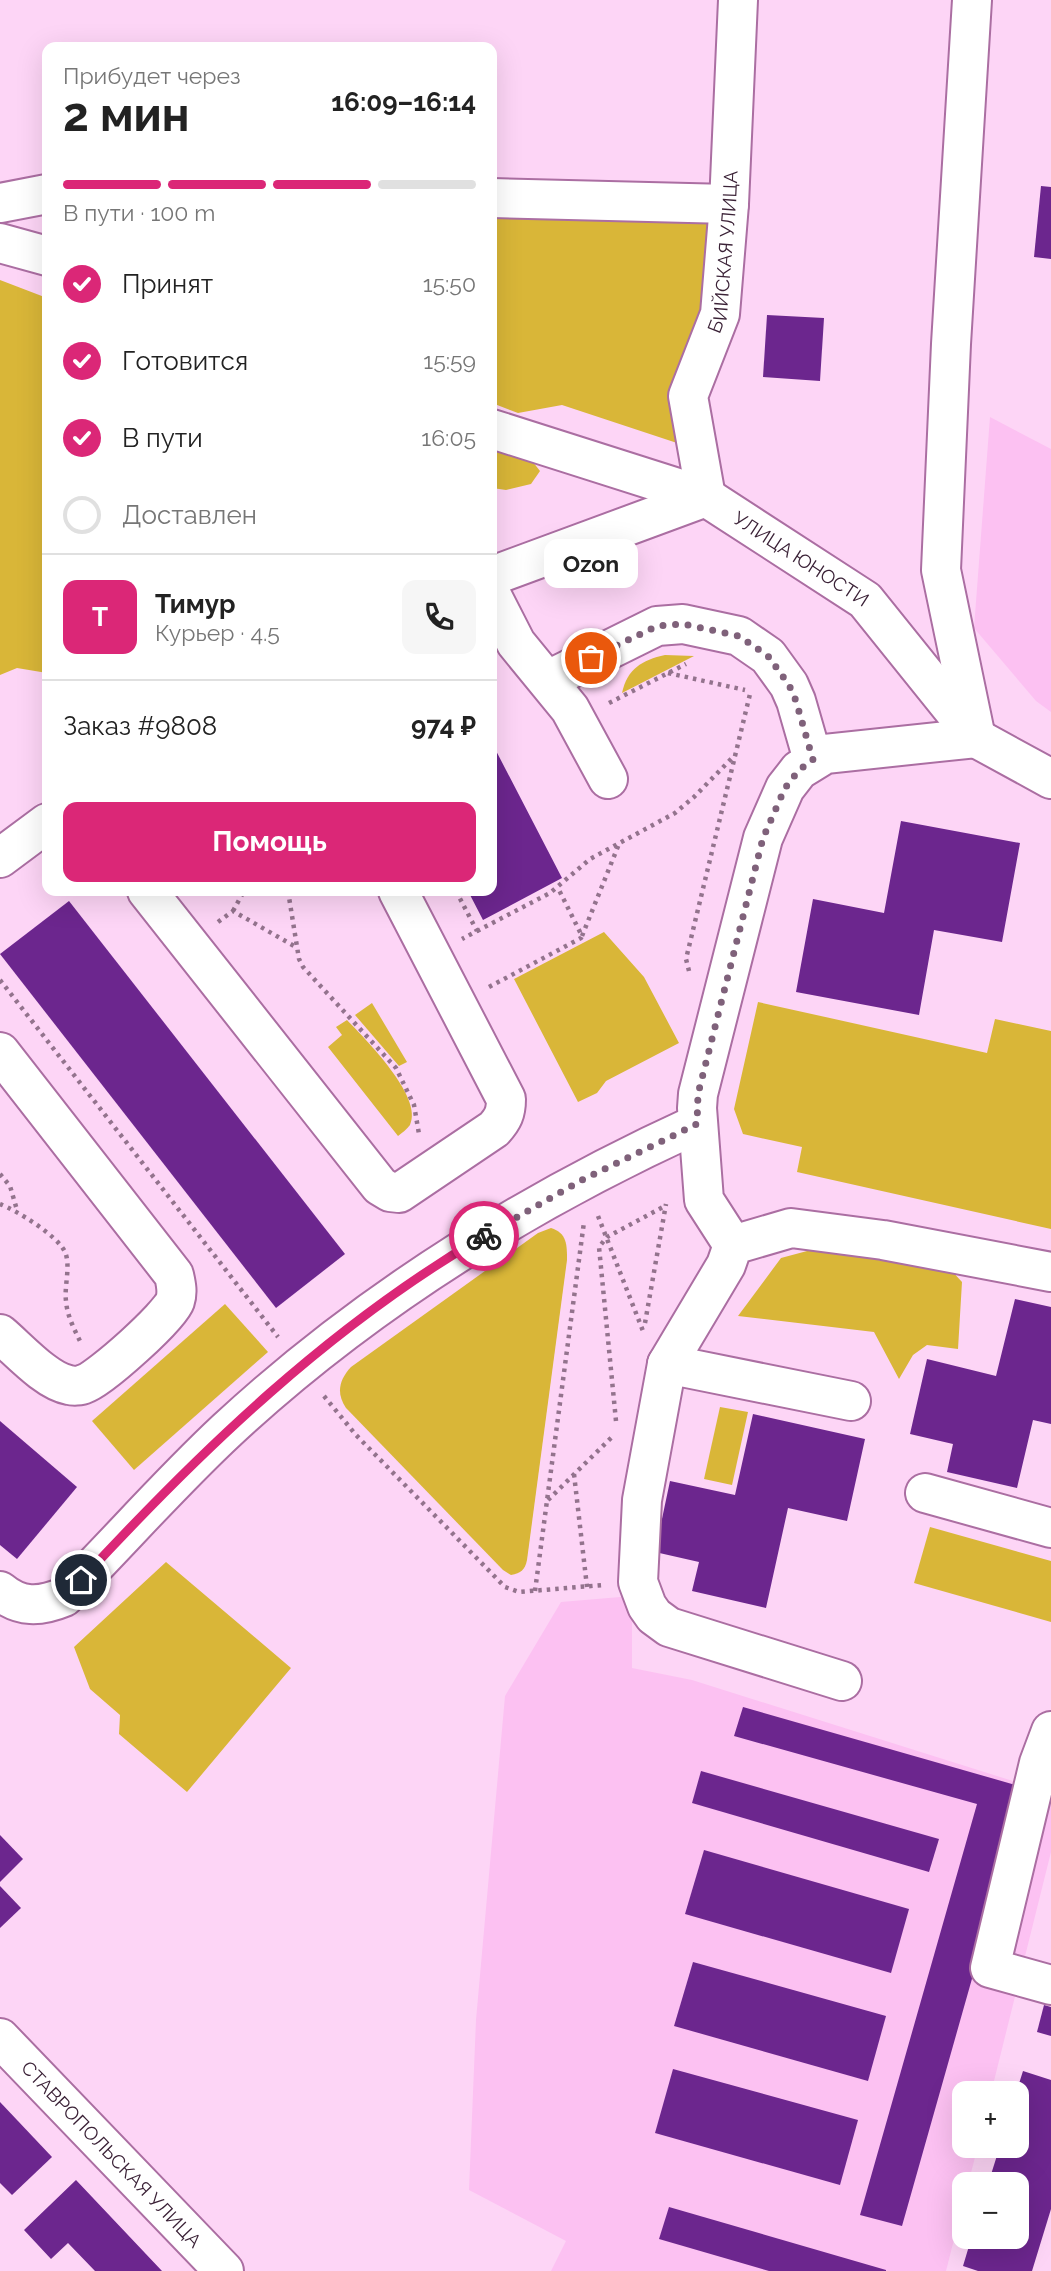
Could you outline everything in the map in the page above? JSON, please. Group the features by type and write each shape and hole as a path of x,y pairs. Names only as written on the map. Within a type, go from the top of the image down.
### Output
{"street":[{"name":"БИЙСКАЯ УЛИЦА","path":"706,497 688,396 720,314 729,204 738,0"},
{"path":"733,1245 704,1200 697,1124 698,1094 763,838 785,788 799,770 824,754 976,738 941,570 951,344 972,0"},
{"path":"0,203 42,195"},
{"path":"497,198 729,204"},
{"path":"0,243 42,255"},
{"name":"УЛИЦА ЮНОСТИ","path":"497,431 706,497 865,600 976,738 1051,779"},
{"path":"497,574 706,497"},
{"path":"497,606 516,643 548,680 577,720 608,779"},
{"path":"548,680 657,626 683,624 739,636 768,656 789,685 813,760"},
{"path":"0,858 42,827"},
{"path":"152,896 380,1186 390,1192 399,1193 494,1129 503,1118 506,1108 506,1099 401,896"},
{"path":"0,1052 174,1275 177,1290 175,1303 165,1317 98,1376 84,1385 71,1386 55,1380 0,1334"},
{"path":"0,1591 11,1600 31,1605 48,1604 64,1597 152,1503 228,1430 307,1361 391,1297 479,1239 697,1124"},
{"path":"733,1245 791,1228 883,1240 1051,1272"},
{"path":"733,1245 726,1265 667,1364 642,1500 638,1582 647,1606 654,1616 668,1627 842,1681"},
{"path":"667,1364 851,1401"},
{"path":"925,1493 1051,1528"},
{"path":"1051,1731 1040,1763 990,1968 1051,1985"},
{"name":"СТАВРОПОЛЬСКАЯ УЛИЦА","path":"0,2038 224,2271"}],"path":[{"path":"577,720 739,636"},
{"path":"667,673 750,692"},
{"path":"477,931 558,888 590,859 662,821 685,805 735,754"},
{"path":"457,1004 578,941 619,843"},
{"path":"558,888 582,936"},
{"path":"189,944 233,911 241,896"},
{"path":"289,896 295,946 303,967 385,1054 404,1082 417,1119 419,1181"},
{"path":"233,911 295,946"},
{"path":"0,1174 10,1186 17,1211"},
{"path":"586,1184 643,1332"},
{"path":"535,1591 586,1184"},
{"path":"0,1204 17,1211 57,1242 65,1252 65,1300 69,1316 98,1376"},
{"path":"547,1500 617,1433 598,1252 601,1244 607,1237 666,1205"},
{"path":"574,1474 587,1587"}],"shaded area":[{"path":"497,214 711,221 703,313 674,394 677,443 562,405 518,413 497,405"},
{"path":"0,280 42,296 42,672 17,668 0,675"},
{"path":"990,417 1051,449 1051,712 1036,701 974,628"},
{"path":"497,447 529,457 540,471 531,484 506,490 497,489"},
{"path":"665,655 694,656 622,693 628,678 637,667"},
{"path":"604,932 644,977 679,1043 606,1081 597,1093 578,1102 514,979"},
{"path":"758,1002 987,1053 995,1019 1051,1031 1051,1229 797,1172 802,1147 743,1134 734,1109"},
{"path":"372,1003 407,1062 399,1066 355,1015"},
{"path":"347,1020 390,1069 409,1099 412,1113 410,1125 398,1136 328,1047 342,1035 336,1027"},
{"path":"551,1228 563,1236 567,1260 527,1560 522,1570 511,1575 503,1570 346,1408 340,1387 351,1367 538,1233"},
{"path":"822,1247 950,1269 962,1282 958,1349 927,1345 913,1355 899,1379 874,1332 738,1316 781,1258"},
{"path":"225,1304 268,1352 134,1470 92,1421"},
{"path":"720,1407 748,1412 732,1485 704,1479"},
{"path":"930,1527 1051,1561 1051,1622 914,1583"},
{"path":"166,1562 291,1668 187,1792 119,1734 120,1715 90,1689 74,1647"},
{"path":"632,1596 632,1668 692,1680 1051,1793 1051,1852 994,2081 952,2081 952,2158 975,2158 971,2172 952,2172 952,2247 946,2271 551,2271 566,2241 469,2190 476,2020 505,1696 561,1602"}],"building":[{"path":"1041,186 1051,187 1051,259 1034,257"},
{"path":"767,315 824,318 820,381 763,377"},
{"path":"497,753 562,878 483,920 471,896 497,896"},
{"path":"901,821 1020,843 1002,942 934,930 919,1015 796,992 813,899 884,913"},
{"path":"69,901 345,1254 276,1308 0,954"},
{"path":"1015,1299 1051,1307 1051,1424 1033,1420 1017,1488 947,1472 953,1444 910,1434 927,1359 996,1376"},
{"path":"753,1414 865,1439 847,1521 788,1508 766,1608 692,1591 699,1562 655,1552 670,1481 735,1495"},
{"path":"0,1421 77,1487 17,1559 0,1545"},
{"path":"743,1707 1026,1788 902,2226 860,2215 977,1804 734,1736"},
{"path":"701,1771 939,1839 929,1872 692,1803"},
{"path":"0,1835 23,1859 0,1882"},
{"path":"704,1850 909,1909 891,1973 685,1914"},
{"path":"0,1886 21,1908 0,1928"},
{"path":"693,1962 886,2016 868,2081 674,2026"},
{"path":"1044,2005 1051,2007 1051,2036 1037,2032"},
{"path":"673,2069 858,2120 840,2185 655,2133"},
{"path":"1023,2071 1051,2080 1051,2209 1032,2271 978,2271 963,2266 968,2249 1029,2249 1029,2172 992,2172 996,2158 1029,2158 1029,2081 1020,2081"},
{"path":"0,2102 52,2157 12,2195 0,2183"},
{"path":"76,2180 162,2271 95,2271 68,2243 51,2259 24,2230"},
{"path":"669,2207 886,2271 769,2271 659,2239"}],"way so far":[{"path":"484,1236 584,1179 697,1124 698,1094 763,838 785,788 799,770 813,760 789,685 768,656 739,636 683,624 670,624 657,626 591,658"}],"place":[{"name":"Ozon","path":"591,658"}],"route":[{"path":"81,1580 152,1503 262,1399 391,1297 484,1236"}]}
